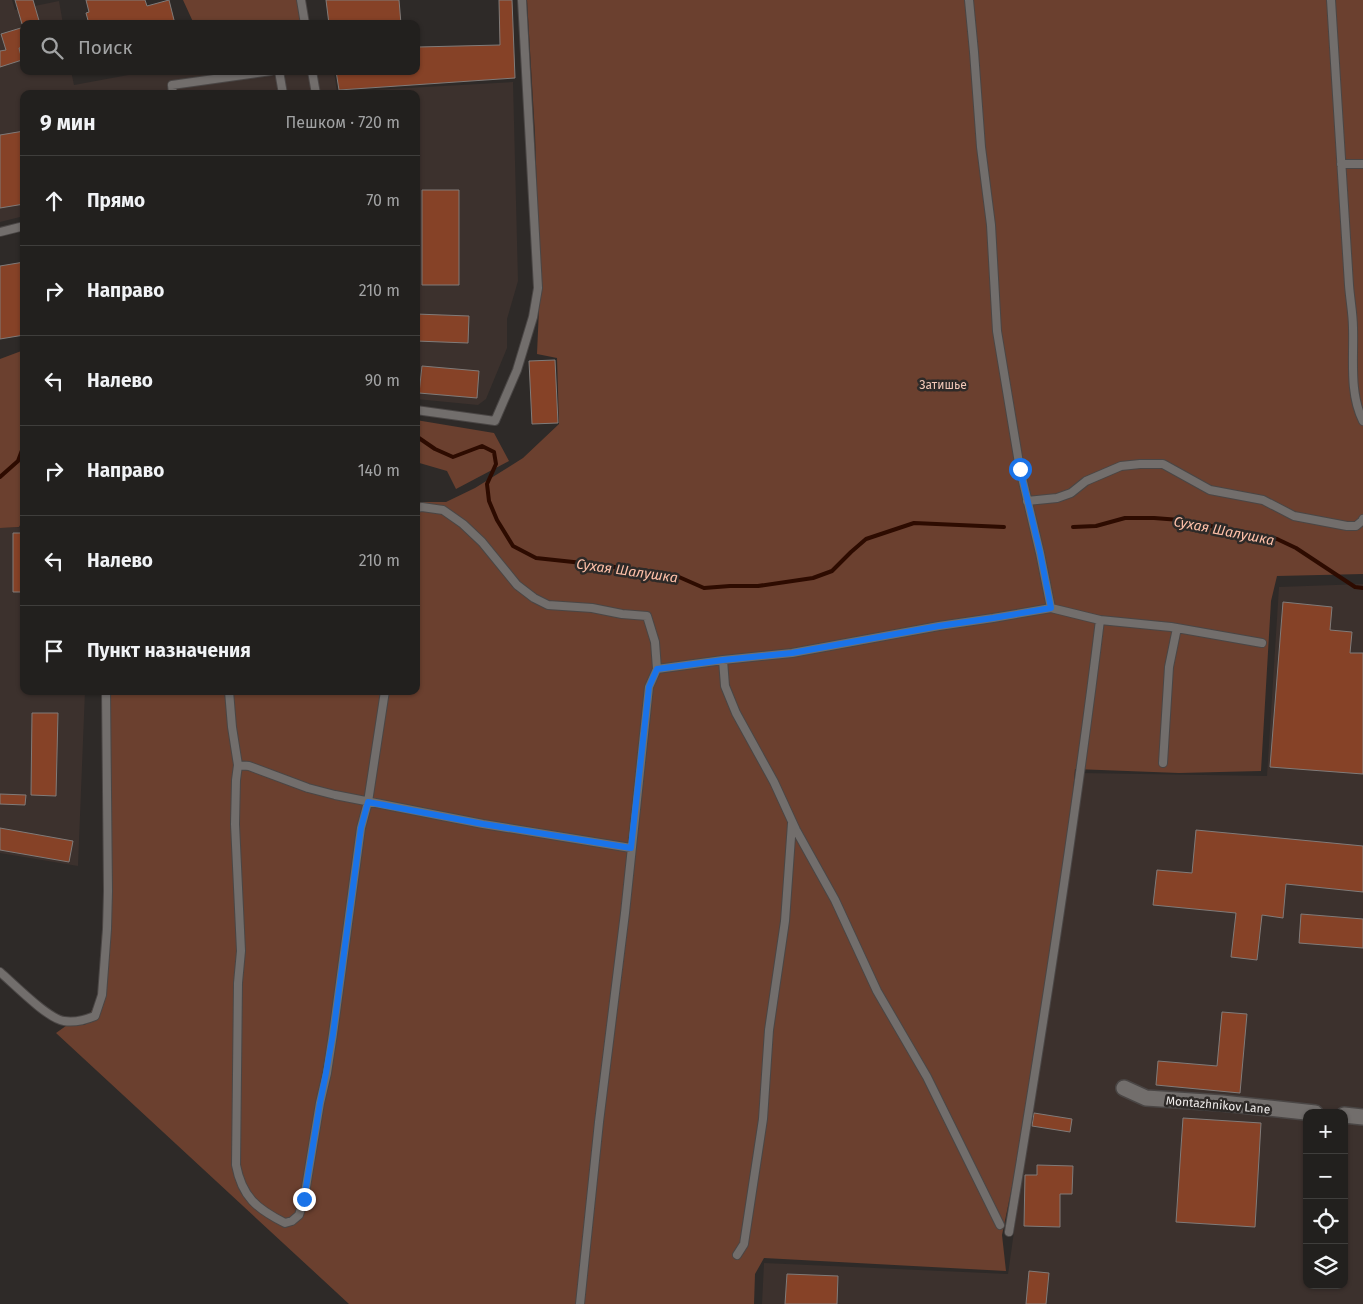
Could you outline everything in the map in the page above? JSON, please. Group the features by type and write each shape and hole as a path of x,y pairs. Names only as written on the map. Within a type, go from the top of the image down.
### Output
{"street":[{"name":"Montazhnikov Lane","path":"1124,1088 1146,1098 1222,1103 1303,1112"},
{"path":"1348,1115 1363,1117"}],"lane":[{"path":"301,0 304,20"},
{"path":"420,411 494,422 517,370 533,317 538,288 522,0"},
{"path":"969,0 981,147 991,225 997,331 1020,469 1051,608"},
{"path":"1331,0 1353,325 1354,395 1363,421"},
{"path":"173,90 172,85 243,75"},
{"path":"280,75 281,90"},
{"path":"313,75 315,90"},
{"path":"1341,164 1363,164"},
{"path":"0,232 20,227"},
{"path":"1027,501 1057,498 1070,493 1086,481 1121,466 1163,464 1210,490 1264,500 1294,516 1347,526 1356,526 1363,518"},
{"path":"420,505 443,510 463,524 482,542 517,585 534,598 548,605 592,608 622,614 648,616 655,642 657,669 649,687 580,1304"},
{"path":"657,669 792,653 1051,608 1100,620 1177,628 1262,642"},
{"path":"1009,1232 1066,875 1100,620"},
{"path":"1163,763 1169,667 1177,628"},
{"path":"723,660 725,686 736,713 835,900 877,991 928,1077 1000,1225"},
{"path":"0,972 49,1016 63,1021 81,1021 95,1016 102,995 107,929 106,695"},
{"path":"229,695 238,765 235,824 241,951 238,983 236,1165 238,1180 246,1193 258,1207 285,1223 299,1215 304,1199 333,1034 361,828 368,802 384,695"},
{"path":"238,765 266,771 308,788 368,802 483,824 631,848"},
{"path":"736,1255 744,1244 763,1119 769,1030 785,921 792,821"}],"shaded area":[{"path":"0,0 12,0 15,10 59,1 62,20 20,20 20,75 72,75 74,85 128,75 335,75 337,90 20,90 20,217 0,222"},
{"path":"513,82 518,281 507,319 507,348 486,399 478,405 420,399 420,90 372,90"},
{"path":"20,527 20,695 85,695 78,866 0,853 0,528"},
{"path":"1363,584 1363,1304 762,1304 764,1263 1008,1274 1079,773 1267,776 1279,587"}],"green space":[{"path":"183,0 297,0 301,20 192,20"},
{"name":"Затишье","path":"527,0 1363,0 1363,574 1277,576 1271,601 1261,771 1179,773 1075,769 1066,875 1020,1148 1002,1235 1006,1271 764,1258 755,1274 754,1304 349,1304 56,1033 70,1023 85,1025 98,997 105,886 104,695 420,695 420,502 446,502 475,488 523,458 559,424 557,358 537,354 540,285 535,134"},
{"path":"20,352 19,527 0,528 0,359"},
{"path":"420,421 494,433 509,461 456,489 447,471 420,463"}],"building":[{"path":"15,0 33,0 39,20 21,20"},
{"path":"86,0 145,0 147,6 169,0 174,20 88,20 86,13 89,12"},
{"path":"326,0 399,0 401,20 328,20"},
{"path":"499,0 512,0 515,78 339,90 337,75 420,75 420,47 500,45"},
{"path":"20,28 20,61 0,67 0,51 6,50 1,34"},
{"path":"20,132 20,205 0,208 0,135"},
{"path":"422,190 459,190 459,285 422,285"},
{"path":"20,263 20,336 0,339 0,266"},
{"path":"420,314 469,316 468,343 420,341"},
{"path":"555,360 558,423 532,424 529,361"},
{"path":"422,366 479,371 477,398 420,393"},
{"path":"13,533 20,533 20,592 13,592"},
{"path":"1283,602 1332,607 1330,630 1352,632 1350,653 1363,653 1363,774 1270,767"},
{"path":"32,713 58,713 56,796 31,795"},
{"path":"0,794 26,795 25,805 0,804"},
{"path":"0,828 73,841 69,862 0,850"},
{"path":"1196,830 1363,846 1363,892 1286,884 1283,918 1262,915 1257,960 1231,957 1236,913 1153,905 1157,870 1192,873"},
{"path":"1301,914 1363,919 1363,948 1299,943"},
{"path":"1222,1012 1247,1014 1240,1093 1156,1085 1158,1061 1217,1066"},
{"path":"1034,1113 1072,1119 1070,1132 1032,1126"},
{"path":"1183,1118 1261,1123 1255,1227 1176,1222"},
{"path":"1037,1165 1073,1166 1072,1194 1060,1194 1060,1227 1024,1226 1025,1175 1037,1175"},
{"path":"1029,1271 1049,1273 1046,1304 1026,1304"},
{"path":"787,1274 838,1276 837,1304 785,1304"}],"waterway":[{"name":"Сухая Шалушка","path":"420,439 435,449 453,457 482,446 494,452 496,464 487,484 489,501 497,520 513,546 536,558 679,577 704,588 758,586 813,578 832,571 866,539 914,523 1004,527"},
{"name":"Сухая Шалушка","path":"0,477 18,461 20,456"},
{"name":"Сухая Шалушка","path":"1073,527 1096,526 1125,518 1154,518 1180,520 1277,539 1296,548 1355,587 1363,588"}],"route":[{"path":"304,1199 341,983 361,828 368,802 483,824 631,848 649,687 657,669 792,653 1051,608 1020,469"}]}
